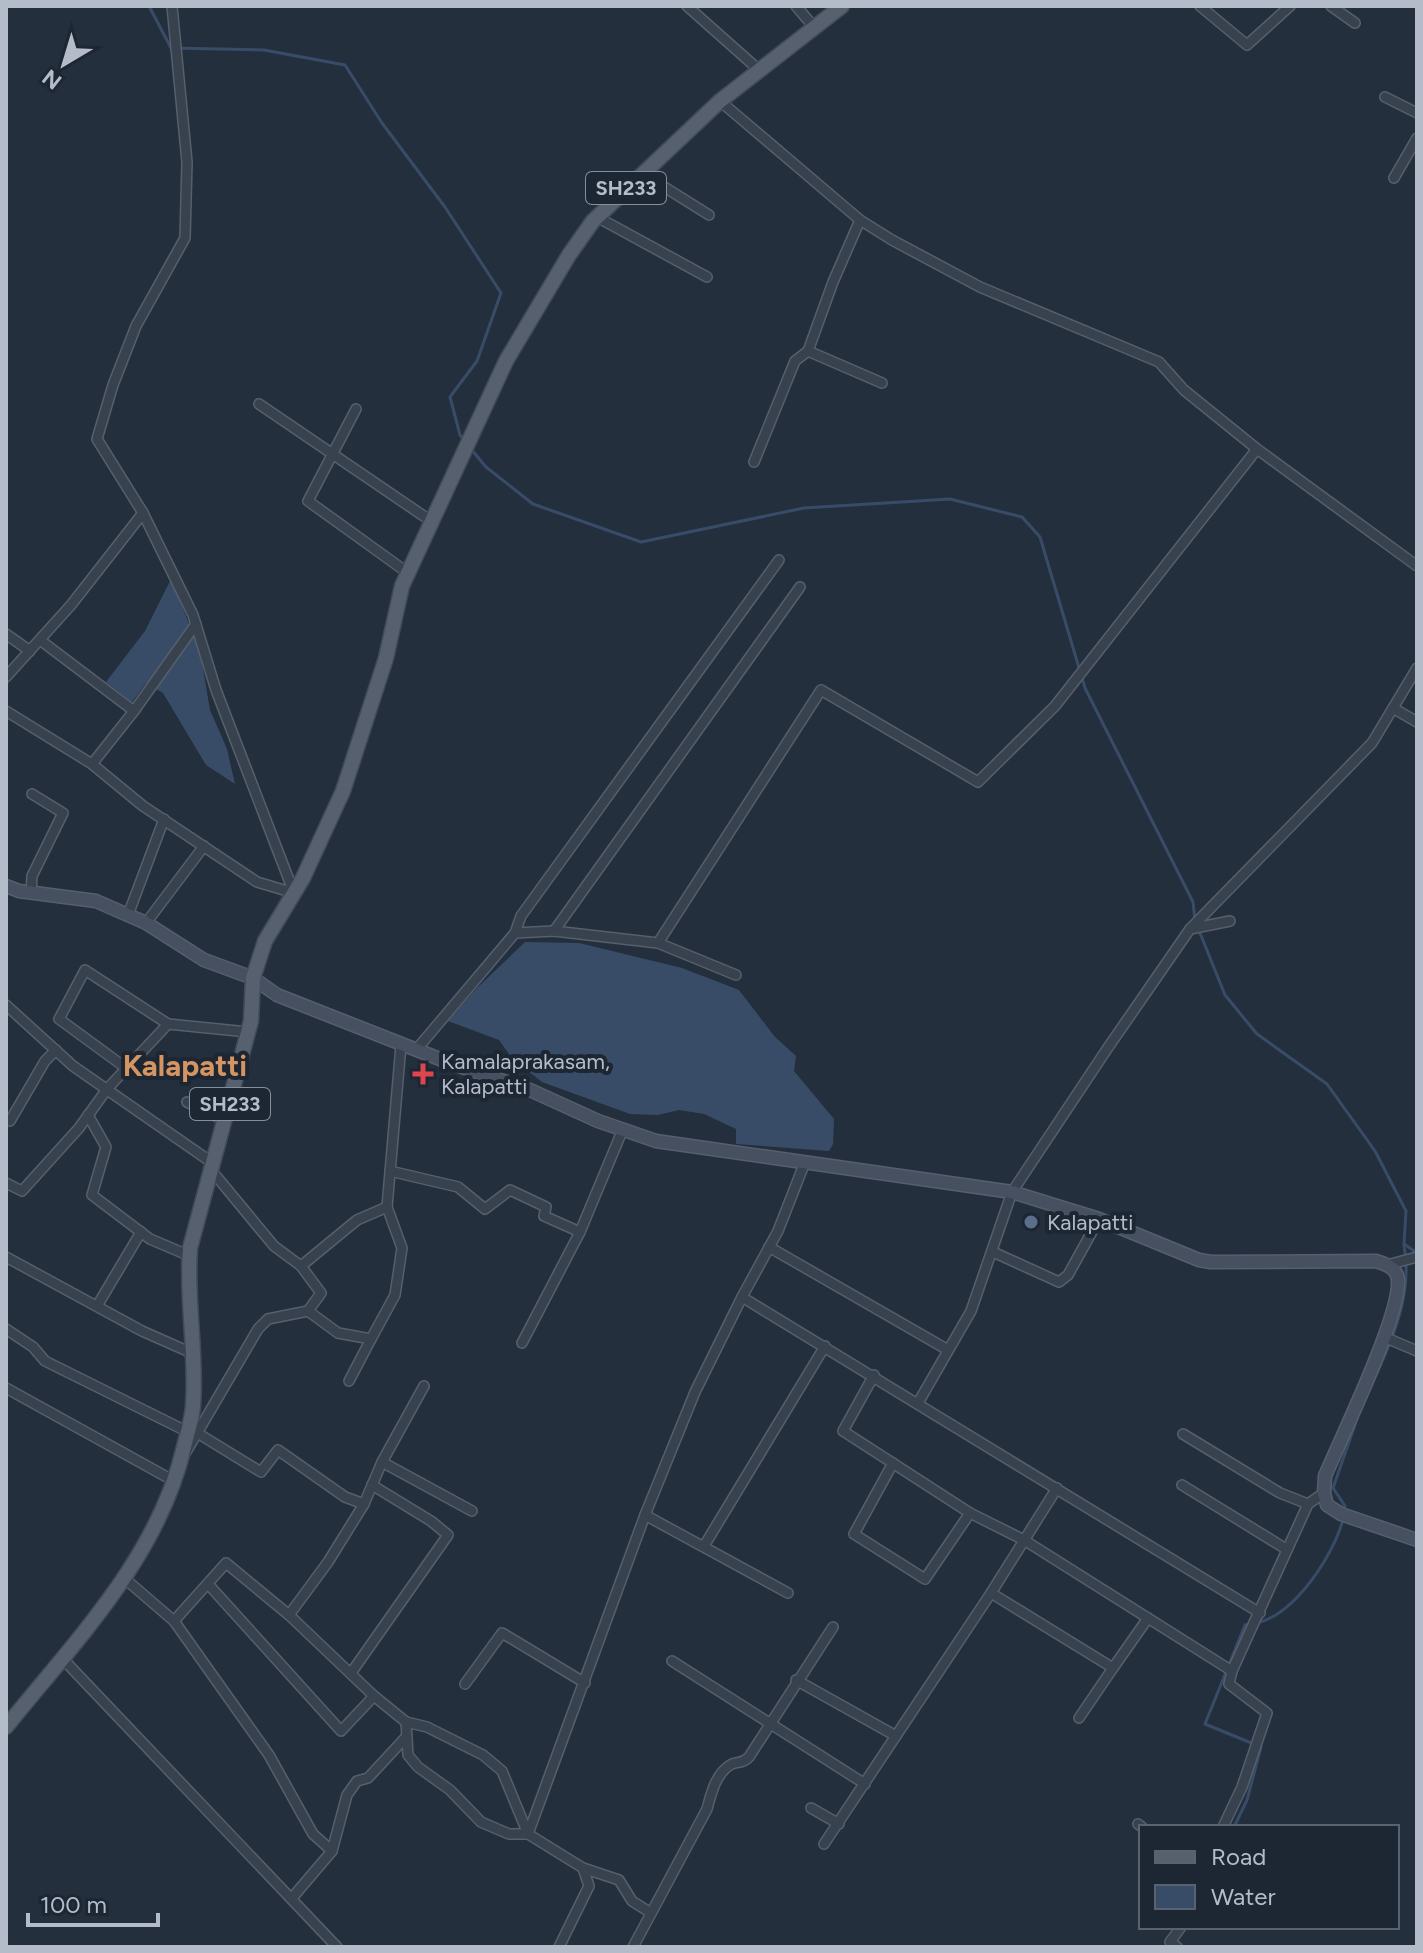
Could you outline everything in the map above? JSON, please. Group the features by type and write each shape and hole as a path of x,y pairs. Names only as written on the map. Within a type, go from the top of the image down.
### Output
{"main road":[{"name":"SH233","path":"6,1727 124,1578 156,1527 193,1433 194,1354 187,1287 190,1256 248,1032 253,978 265,941 294,893 343,791 386,658 402,586 506,361 569,255 597,217 720,101 842,6"},
{"path":"6,886 31,893 96,901 146,923 204,960 253,978 277,995 656,1141 1012,1192 1099,1219 1199,1260 1211,1262 1392,1263 1398,1279 1389,1339 1325,1476 1324,1493 1327,1505 1344,1515 1417,1540"}],"street":[{"path":"172,6 187,162 185,238 136,326 113,385 97,439 143,513 196,624 216,690 294,893"},
{"path":"687,6 759,70"},
{"path":"796,6 813,26"},
{"path":"1200,6 1247,45 1290,6"},
{"path":"1331,6 1355,23"},
{"path":"1385,97 1417,113"},
{"path":"720,101 860,220 980,287 1159,362 1184,390 1257,449 1417,566"},
{"path":"1394,178 1417,138"},
{"path":"642,173 709,215"},
{"path":"597,217 707,277"},
{"path":"754,462 795,361 808,351 860,220"},
{"path":"808,351 882,383"},
{"path":"259,404 431,521"},
{"path":"356,409 308,501 408,573"},
{"path":"658,943 821,690 978,782 1055,706 1257,449"},
{"path":"6,677 71,605 143,513"},
{"path":"416,1050 515,933 521,916 779,560"},
{"path":"554,931 800,587"},
{"path":"92,764 196,624"},
{"path":"6,634 30,651"},
{"path":"40,640 134,711"},
{"path":"918,1403 971,1311 1012,1192 1190,929 1372,743 1417,668"},
{"path":"1406,687 1417,692"},
{"path":"1393,708 1417,722"},
{"path":"6,711 92,764 164,819 257,882 294,893"},
{"path":"31,893 32,876 63,813 32,794"},
{"path":"128,915 164,819"},
{"path":"146,923 204,846"},
{"path":"1190,929 1230,921"},
{"path":"515,933 554,931 658,943 736,975"},
{"path":"126,1068 59,1019 85,970 168,1024 248,1032"},
{"path":"6,1005 56,1050 213,1168 274,1246 301,1266 321,1293 308,1311 268,1319 258,1329 193,1433"},
{"path":"6,1183 22,1191 107,1089 168,1024"},
{"path":"349,1381 395,1295 402,1248 387,1207 401,1045"},
{"path":"10,1121 45,1061 56,1050"},
{"path":"187,1102 226,1121"},
{"path":"88,1115 106,1147 92,1195 150,1239 190,1256"},
{"path":"522,1343 580,1232 623,1129"},
{"path":"528,1834 645,1515 695,1392 769,1247 805,1162"},
{"path":"390,1171 458,1187 485,1209 510,1190 546,1207 544,1216 580,1232"},
{"path":"301,1266 357,1220 387,1207"},
{"path":"993,1252 1059,1282 1068,1275 1099,1219"},
{"path":"97,1306 141,1232"},
{"path":"769,1247 948,1350"},
{"path":"6,1257 142,1331 194,1354"},
{"path":"1392,1263 1417,1257"},
{"path":"742,1297 1057,1488 1256,1620"},
{"path":"308,1311 338,1333 371,1339"},
{"path":"6,1329 33,1347 45,1361 193,1433 261,1472 278,1450 345,1497 364,1504"},
{"path":"1389,1339 1417,1351"},
{"path":"704,1546 825,1346"},
{"path":"874,1375 843,1431 970,1513 1024,1540 1230,1670"},
{"path":"289,1615 328,1562 364,1504 382,1462 424,1386"},
{"path":"6,1388 174,1481"},
{"path":"1183,1434 1280,1493 1308,1504"},
{"path":"382,1462 472,1511"},
{"path":"893,1463 854,1534 925,1579 970,1513"},
{"path":"351,1673 448,1535 422,1515 372,1485"},
{"path":"1182,1485 1286,1549"},
{"path":"824,1844 1057,1488"},
{"path":"1224,1825 1242,1787 1267,1713 1229,1684 1230,1670 1308,1504 1324,1493"},
{"path":"645,1515 788,1593"},
{"path":"174,1621 226,1563 289,1615 374,1696 406,1722 427,1727 483,1755 502,1771 528,1834"},
{"path":"124,1578 174,1621 269,1755 313,1834 332,1851"},
{"path":"208,1584 341,1731 374,1696"},
{"path":"991,1593 1113,1668"},
{"path":"1079,1718 1148,1618"},
{"path":"633,1947 707,1809 712,1789 722,1773 732,1764 743,1763 833,1627"},
{"path":"465,1684 502,1633 585,1683"},
{"path":"61,1657 337,1947"},
{"path":"672,1661 865,1784"},
{"path":"796,1680 896,1736"},
{"path":"406,1722 408,1755 418,1767 450,1790 481,1822 509,1834 528,1834 583,1868 619,1880 632,1901 651,1913"},
{"path":"292,1898 332,1851 347,1795 357,1781 368,1778 406,1736"},
{"path":"811,1808 839,1824"},
{"path":"559,1947 589,1886 583,1868"},
{"path":"1177,1947 1170,1942 1180,1929"}],"water":[{"path":"171,579 200,651 210,710 227,749 235,784 206,765 163,693 146,683 132,702 106,682 145,631"},
{"path":"525,942 579,943 682,968 739,990 775,1037 796,1056 794,1071 834,1119 833,1144 829,1151 736,1144 736,1129 704,1114 679,1110 658,1115 630,1114 542,1082 512,1058 499,1040 448,1021"}],"waterway":[{"path":"149,6 171,48 264,50 345,65 501,293 477,361 450,397 464,440"},
{"path":"471,449 486,467 533,504 641,542 804,508 950,499 1022,517 1040,537 1085,688 1193,902 1195,921"},
{"path":"1198,928 1225,995 1257,1034 1327,1084 1375,1151 1406,1211 1404,1244 1417,1253"},
{"path":"1366,1397 1390,1342 1402,1304 1406,1265 1404,1245"},
{"path":"1344,1511 1345,1506 1333,1488 1357,1419"},
{"path":"1257,1623 1271,1617 1299,1596 1322,1565 1343,1519"},
{"path":"1235,1825 1247,1800 1261,1747 1205,1724 1245,1625 1250,1624"}],"place":[{"name":"Kamalaprakasam, Kalapatti","path":"423,1074"},
{"name":"Kalapatti","path":"1031,1222"}],"district":[{"name":"Kalapatti","path":"185,1065"}]}
